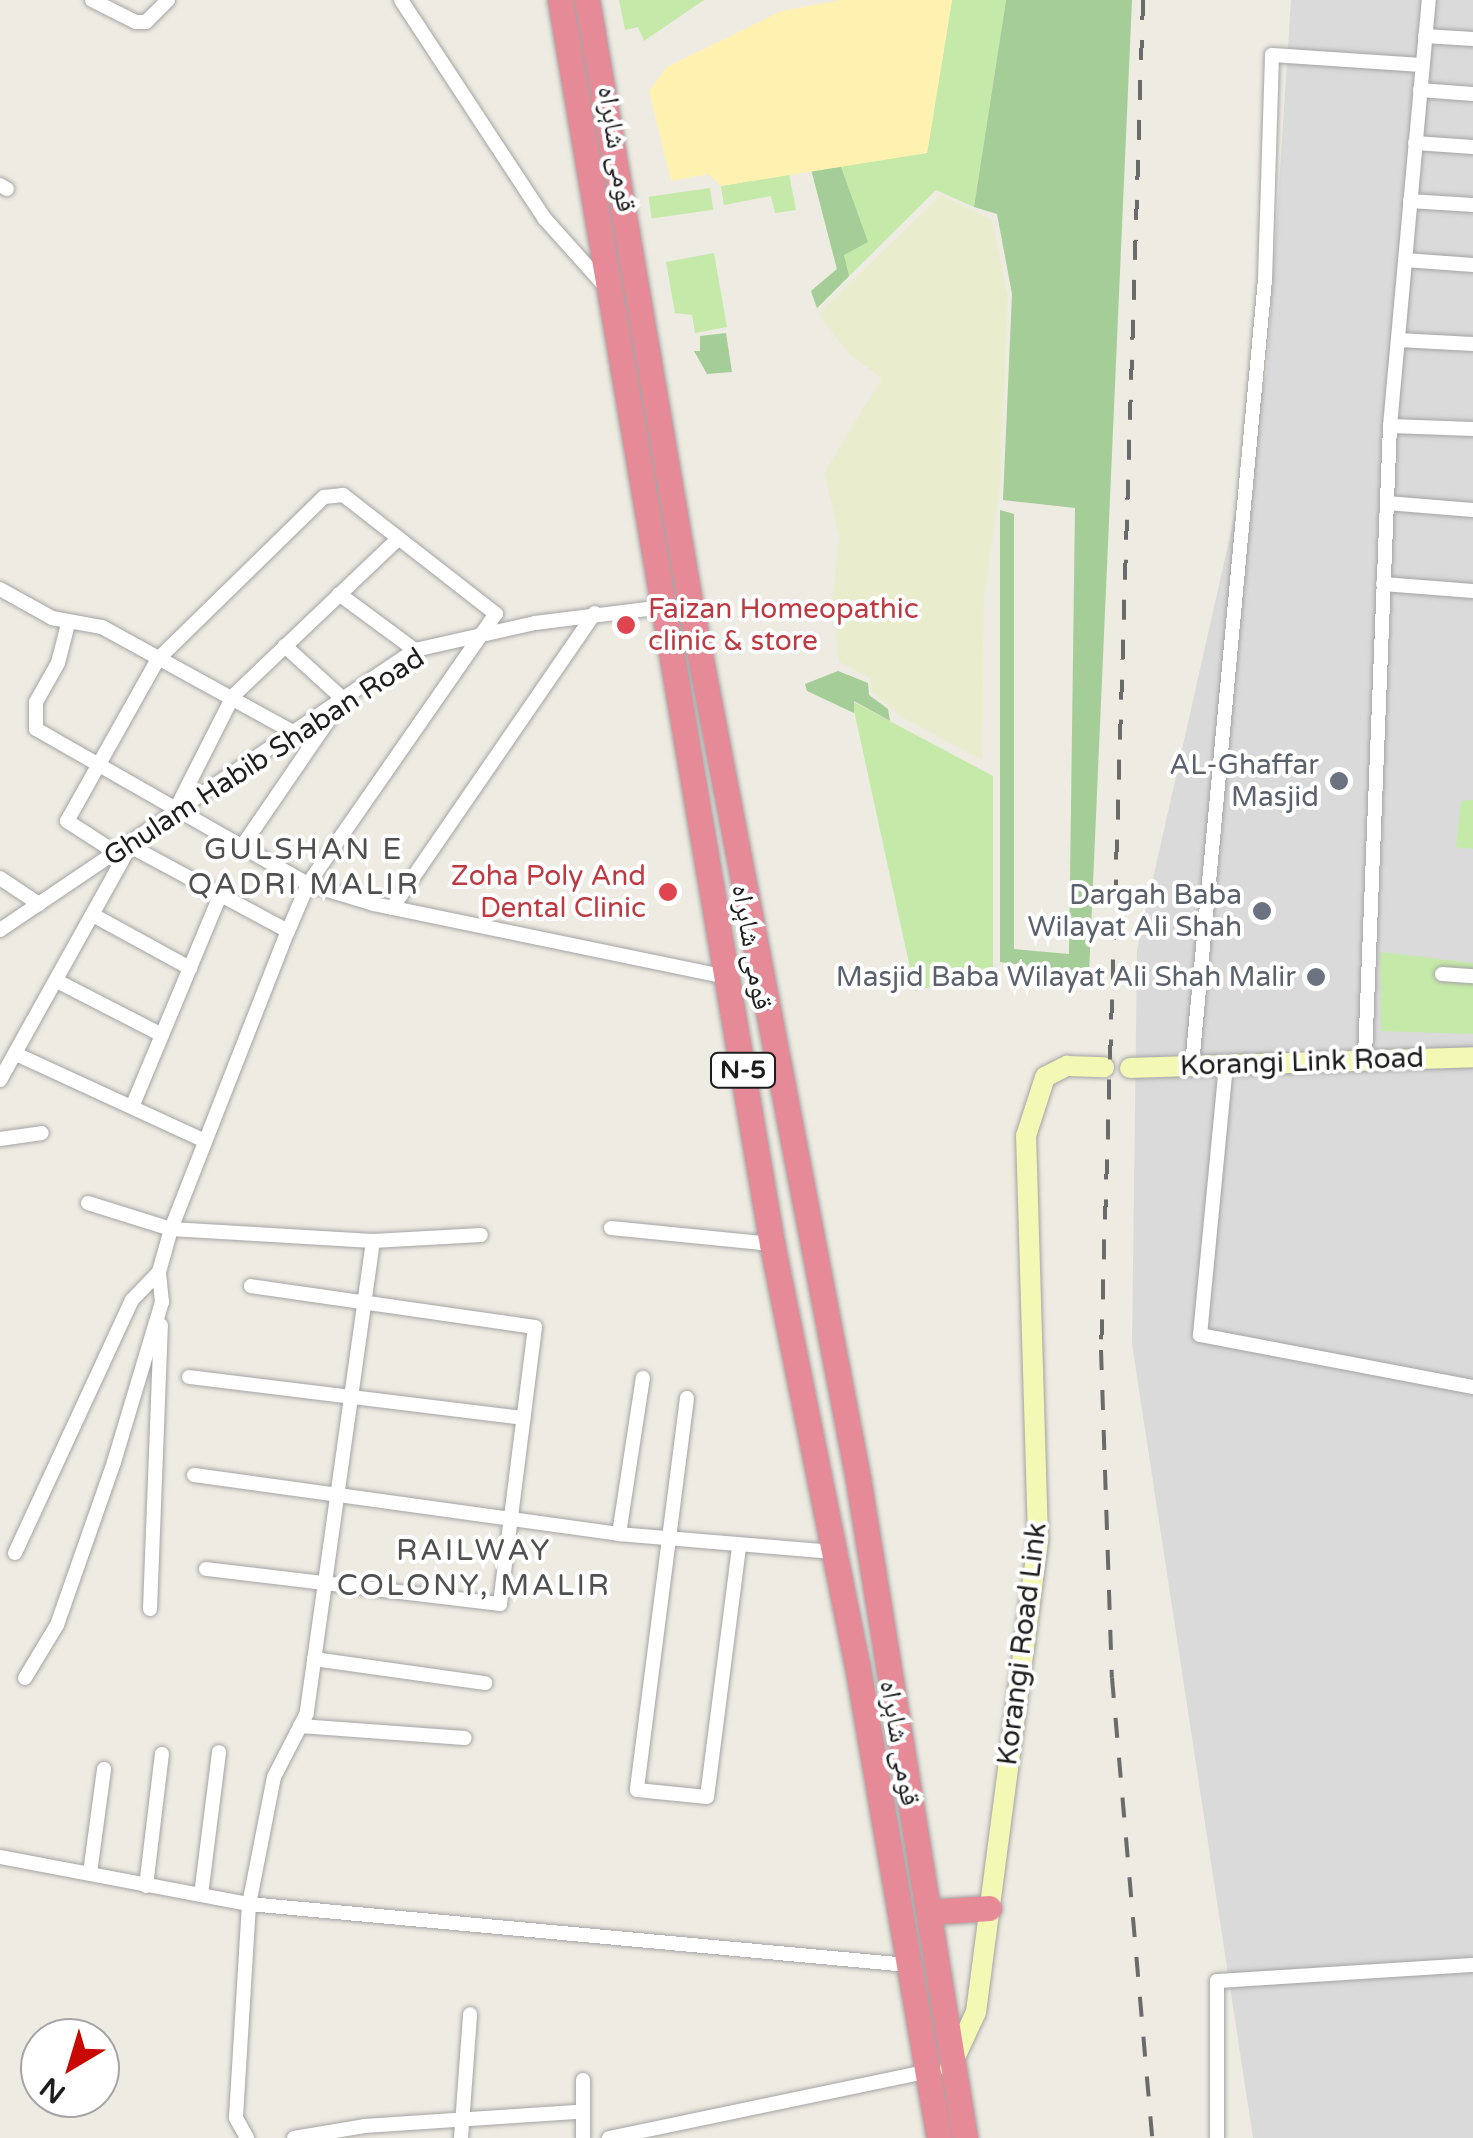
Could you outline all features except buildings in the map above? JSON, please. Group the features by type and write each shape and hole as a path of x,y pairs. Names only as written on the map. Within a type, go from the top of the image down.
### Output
{"highway":[{"name":"قومی شاہراہ","path":"560,0 772,1244 836,1552 908,1965 965,2138"},
{"name":"قومی شاہراہ","path":"588,0 711,720 858,1478 930,1912 942,2069 939,2138"},
{"path":"622,350 647,342"},
{"path":"930,1912 989,1908"}],"main road":[{"name":"Korangi Link Road","path":"1130,1068 1365,1056 1473,1057"},
{"name":"Korangi Road Link","path":"942,2069 976,2012 1038,1538 1026,1136 1045,1077 1067,1066 1104,1067"}],"street":[{"path":"92,0 114,5 146,22 168,0"},
{"path":"402,0 545,218 612,294"},
{"path":"1365,1056 1390,426 1428,0"},
{"path":"1425,36 1473,39"},
{"path":"1192,1066 1265,278 1272,55 1422,65"},
{"path":"1420,90 1473,94"},
{"path":"1415,144 1473,147"},
{"path":"1410,201 1473,205"},
{"path":"1405,260 1473,265"},
{"path":"1398,340 1473,344"},
{"path":"1390,426 1473,429"},
{"path":"150,1609 162,1302 158,1272 171,1229 203,1140 308,884 496,614 334,491 158,659 102,767 67,822 288,930"},
{"path":"1387,503 1473,510"},
{"path":"177,808 232,696 396,540"},
{"path":"1384,584 1473,591"},
{"path":"0,589 68,624 102,627 293,732"},
{"path":"339,594 415,650"},
{"name":"Ghulam Habib Shaban Road","path":"0,930 124,850 177,808 415,650 596,613 663,607"},
{"path":"392,908 596,613"},
{"path":"68,624 58,662 36,702 36,729 308,884 392,908 727,977"},
{"path":"243,845 343,699 285,646"},
{"path":"0,1080 57,982 124,850"},
{"path":"0,878 40,904"},
{"path":"132,1107 219,898"},
{"path":"93,915 190,968"},
{"path":"1442,974 1473,976"},
{"path":"57,982 162,1035"},
{"path":"16,1054 203,1140"},
{"path":"1226,1066 1200,1335 1473,1386"},
{"path":"0,1139 42,1133"},
{"path":"88,1203 171,1229 373,1241 481,1235"},
{"path":"611,1228 772,1244"},
{"path":"240,2135 249,1904 274,1776 300,1726 314,1659 373,1241"},
{"path":"15,1553 132,1300 158,1272"},
{"path":"206,1569 326,1580 500,1604 535,1327 366,1306 251,1286"},
{"path":"24,1678 56,1625 162,1302"},
{"path":"189,1377 523,1418"},
{"path":"619,1534 642,1378"},
{"path":"687,1398 637,1790 658,1796 707,1797 740,1546"},
{"path":"194,1475 339,1491 666,1540 836,1552"},
{"path":"314,1659 485,1682"},
{"path":"300,1726 465,1738"},
{"path":"201,1896 219,1752"},
{"path":"146,1886 162,1754"},
{"path":"90,1873 104,1769"},
{"path":"0,1857 249,1904 908,1965"},
{"path":"1217,2138 1216,1981 1473,1966"},
{"path":"461,2130 470,2014"},
{"path":"609,2138 942,2069"},
{"path":"583,2080 583,2138"},
{"path":"294,2138 364,2126 461,2130 576,2112"}],"shaded area":[{"path":"1291,0 1473,0 1473,2138 1253,2138 1132,1344 1137,950 1267,371"}],"green space":[{"path":"619,0 704,0 644,41 638,27 625,30"},
{"path":"952,0 1006,0 974,207 936,190 817,308 811,291 837,269 811,169 927,153"},
{"path":"1006,0 1132,0 1089,974 1000,962 1000,510 1014,514 1014,949 1069,954 1075,508 1003,500 1012,294 997,214 974,207"},
{"path":"841,167 868,242 844,255 849,276 817,308 811,291 837,269 811,169"},
{"path":"789,174 796,210 775,213 771,196 724,205 721,186"},
{"path":"710,188 713,210 652,218 649,197"},
{"path":"941,195 992,220 1008,298 1000,487 984,598 982,760 900,716 872,692 870,678 839,662 832,605 839,535 824,473 882,378 851,356 818,314"},
{"path":"714,253 727,327 695,333 692,315 675,313 666,262"},
{"path":"726,333 732,372 707,374 694,351 700,351 700,336"},
{"path":"838,671 868,683 869,695 888,709 890,721 854,701 854,713 807,691 805,684"},
{"path":"852,701 993,776 993,972 915,991"},
{"path":"1473,800 1473,849 1456,847 1461,801"},
{"path":"1380,952 1473,963 1473,1034 1381,1031"}],"sand":[{"path":"841,0 952,0 927,153 721,186 709,174 671,181 649,91 667,67 782,11"}],"railway":[{"path":"1143,0 1101,1350 1112,1678 1152,2138"}],"place":[{"name":"Faizan Homeopathic clinic & store","path":"626,625"},
{"name":"AL-Ghaffar Masjid","path":"1339,781"},
{"name":"Zoha Poly And Dental Clinic","path":"668,892"},
{"name":"Dargah Baba Wilayat Ali Shah","path":"1262,911"},
{"name":"Masjid Baba Wilayat Ali Shah Malir","path":"1316,977"}],"district":[{"name":"GULSHAN E QADRI MALIR","path":"304,867"},
{"name":"RAILWAY COLONY, MALIR","path":"474,1568"}]}
